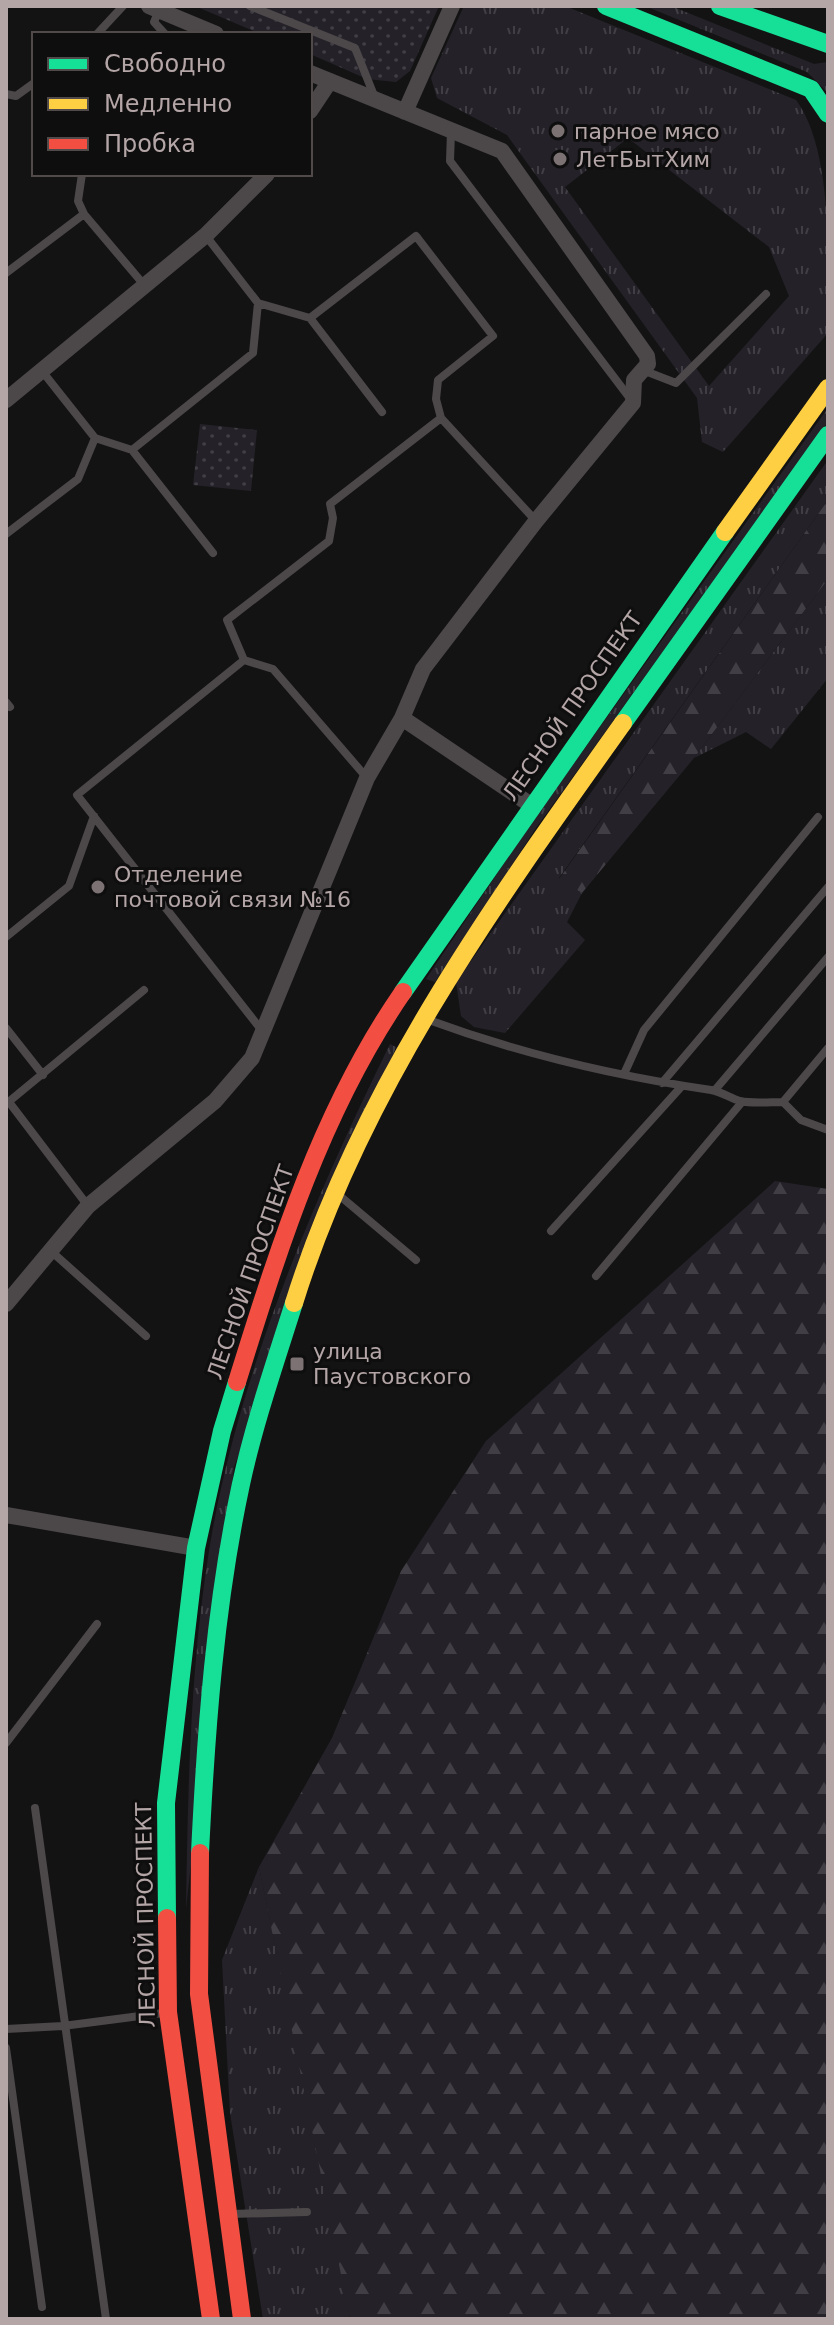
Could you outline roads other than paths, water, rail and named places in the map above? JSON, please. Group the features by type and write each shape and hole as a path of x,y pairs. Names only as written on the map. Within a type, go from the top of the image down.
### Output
{"main road":[{"path":"606,6 811,89 828,114"},
{"path":"720,6 828,44"},
{"name":"ЛЕСНОЙ ПРОСПЕКТ","path":"211,2319 168,2012 166,1803 196,1548 222,1431 298,1198 334,1114 396,1002 531,805 828,388"},
{"path":"242,2319 199,1994 198,1903 206,1725 241,1483 301,1281 367,1121 422,1017 551,824 828,435"},
{"path":"396,1002 422,1017"},
{"path":"197,2217 227,2214"}],"street":[{"path":"405,112 452,6"},
{"path":"154,8 211,32"},
{"path":"6,1304 88,1206 215,1101 252,1058 367,778 402,718 423,669 536,521 633,403 634,380 645,371 647,356 502,151 312,74"},
{"path":"312,108 330,81"},
{"path":"6,400 206,235 265,176"},
{"path":"402,718 531,805"},
{"path":"6,1515 196,1548"}],"lane":[{"path":"99,32 123,6"},
{"path":"250,6 355,48 375,99"},
{"path":"154,8 154,22 163,32"},
{"path":"6,94 16,96 32,84"},
{"path":"451,131 450,161 633,403"},
{"path":"82,176 78,201 84,214 145,286"},
{"path":"6,273 84,214"},
{"path":"206,235 258,303 310,318 382,412"},
{"path":"310,318 416,236 493,336 438,380 436,399 441,418 536,521"},
{"path":"645,371 676,383 766,294"},
{"path":"132,450 253,353 258,303"},
{"path":"42,370 95,438 132,450 213,553"},
{"path":"367,778 273,669 244,660 227,620 329,541 333,518 330,504 441,418"},
{"path":"6,534 78,479 95,438"},
{"path":"244,660 77,795 264,1032"},
{"path":"6,937 69,886 94,816"},
{"path":"624,1074 644,1030 818,817"},
{"path":"662,1083 828,887"},
{"path":"715,1090 828,957"},
{"path":"88,1206 7,1103 144,990"},
{"path":"422,1017 484,1040 662,1083 715,1090 742,1102 783,1102 801,1120 828,1130"},
{"path":"6,1028 43,1075"},
{"path":"783,1102 828,1048"},
{"path":"551,1231 681,1087"},
{"path":"596,1276 742,1102"},
{"path":"339,1194 416,1260"},
{"path":"52,1252 146,1336"},
{"path":"6,1743 97,1624"},
{"path":"35,1808 106,2319"},
{"path":"6,2029 63,2026 168,2012"},
{"path":"6,2048 42,2307"},
{"path":"227,2214 307,2212"}],"place":[{"name":"парное мясо","path":"558,131"},
{"name":"ЛетБытХим","path":"560,159"},
{"name":"Отделение почтовой связи №16","path":"98,887"},
{"name":"улица Паустовского","path":"297,1364"}]}
